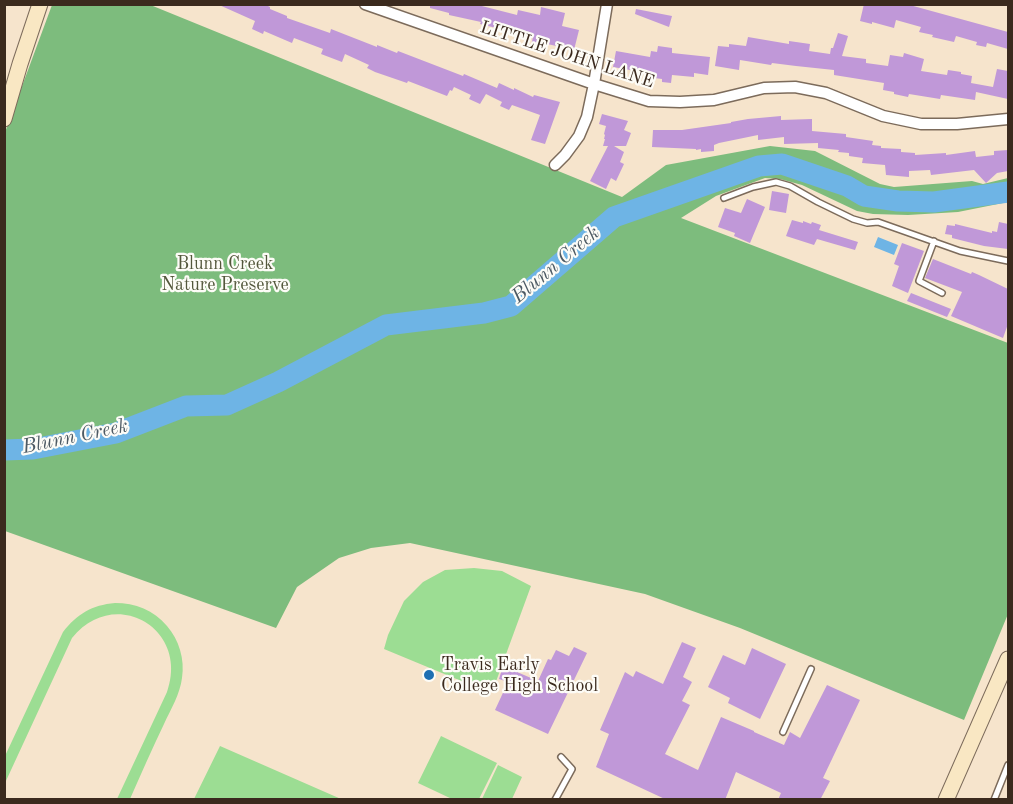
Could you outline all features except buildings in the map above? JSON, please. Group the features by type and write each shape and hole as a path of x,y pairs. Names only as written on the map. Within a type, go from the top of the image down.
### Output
{"main road":[{"path":"4,119 40,4"},
{"path":"946,800 1008,659"}],"street":[{"name":"LITTLE JOHN LANE","path":"365,4 649,101 714,100 764,88 795,87 826,93 883,116 921,124 957,124 1008,119"},
{"path":"555,165 579,136 587,117 607,4"}],"lane":[{"path":"724,198 753,187 776,182 790,186 853,219 867,223 878,222 960,251 1008,261"},
{"path":"934,242 919,281 942,293"},
{"path":"783,732 812,669"},
{"path":"555,800 572,769 561,757"},
{"path":"994,800 1008,765"}],"green space":[{"name":"Blunn Creek Nature Preserve","path":"148,4 622,197 666,165 770,146 815,151 880,184 894,187 972,181 983,184 1008,178 1008,202 958,212 908,215 857,211 802,185 780,179 765,178 716,196 681,218 1008,343 1008,614 964,720 740,628 645,594 410,543 371,548 339,558 297,587 276,628 5,531 4,135 52,5"},
{"path":"474,568 502,571 531,586 494,687 483,690 384,649 404,601 423,582 445,570"},
{"path":"115,603 144,608 162,620 178,644 183,664 177,696 130,799 117,799 167,692 171,669 168,649 158,633 144,621 127,615 108,615 89,622 72,638 5,783 5,756 63,632 74,620 86,612 99,606"},
{"path":"441,736 497,763 479,799 452,799 418,783"},
{"path":"220,746 341,799 194,799"},
{"path":"498,765 522,777 512,799 482,799"}],"water":[{"path":"878,237 898,245 894,255 874,247"}],"waterway":[{"name":"Blunn Creek","path":"4,450 33,449 116,433 186,406 227,405 278,382 386,325 484,313 511,306 614,217 759,166 782,164 847,186 864,196 898,201 934,202 1008,192"}],"place":[{"name":"Travis Early College High School","path":"429,675"}]}
